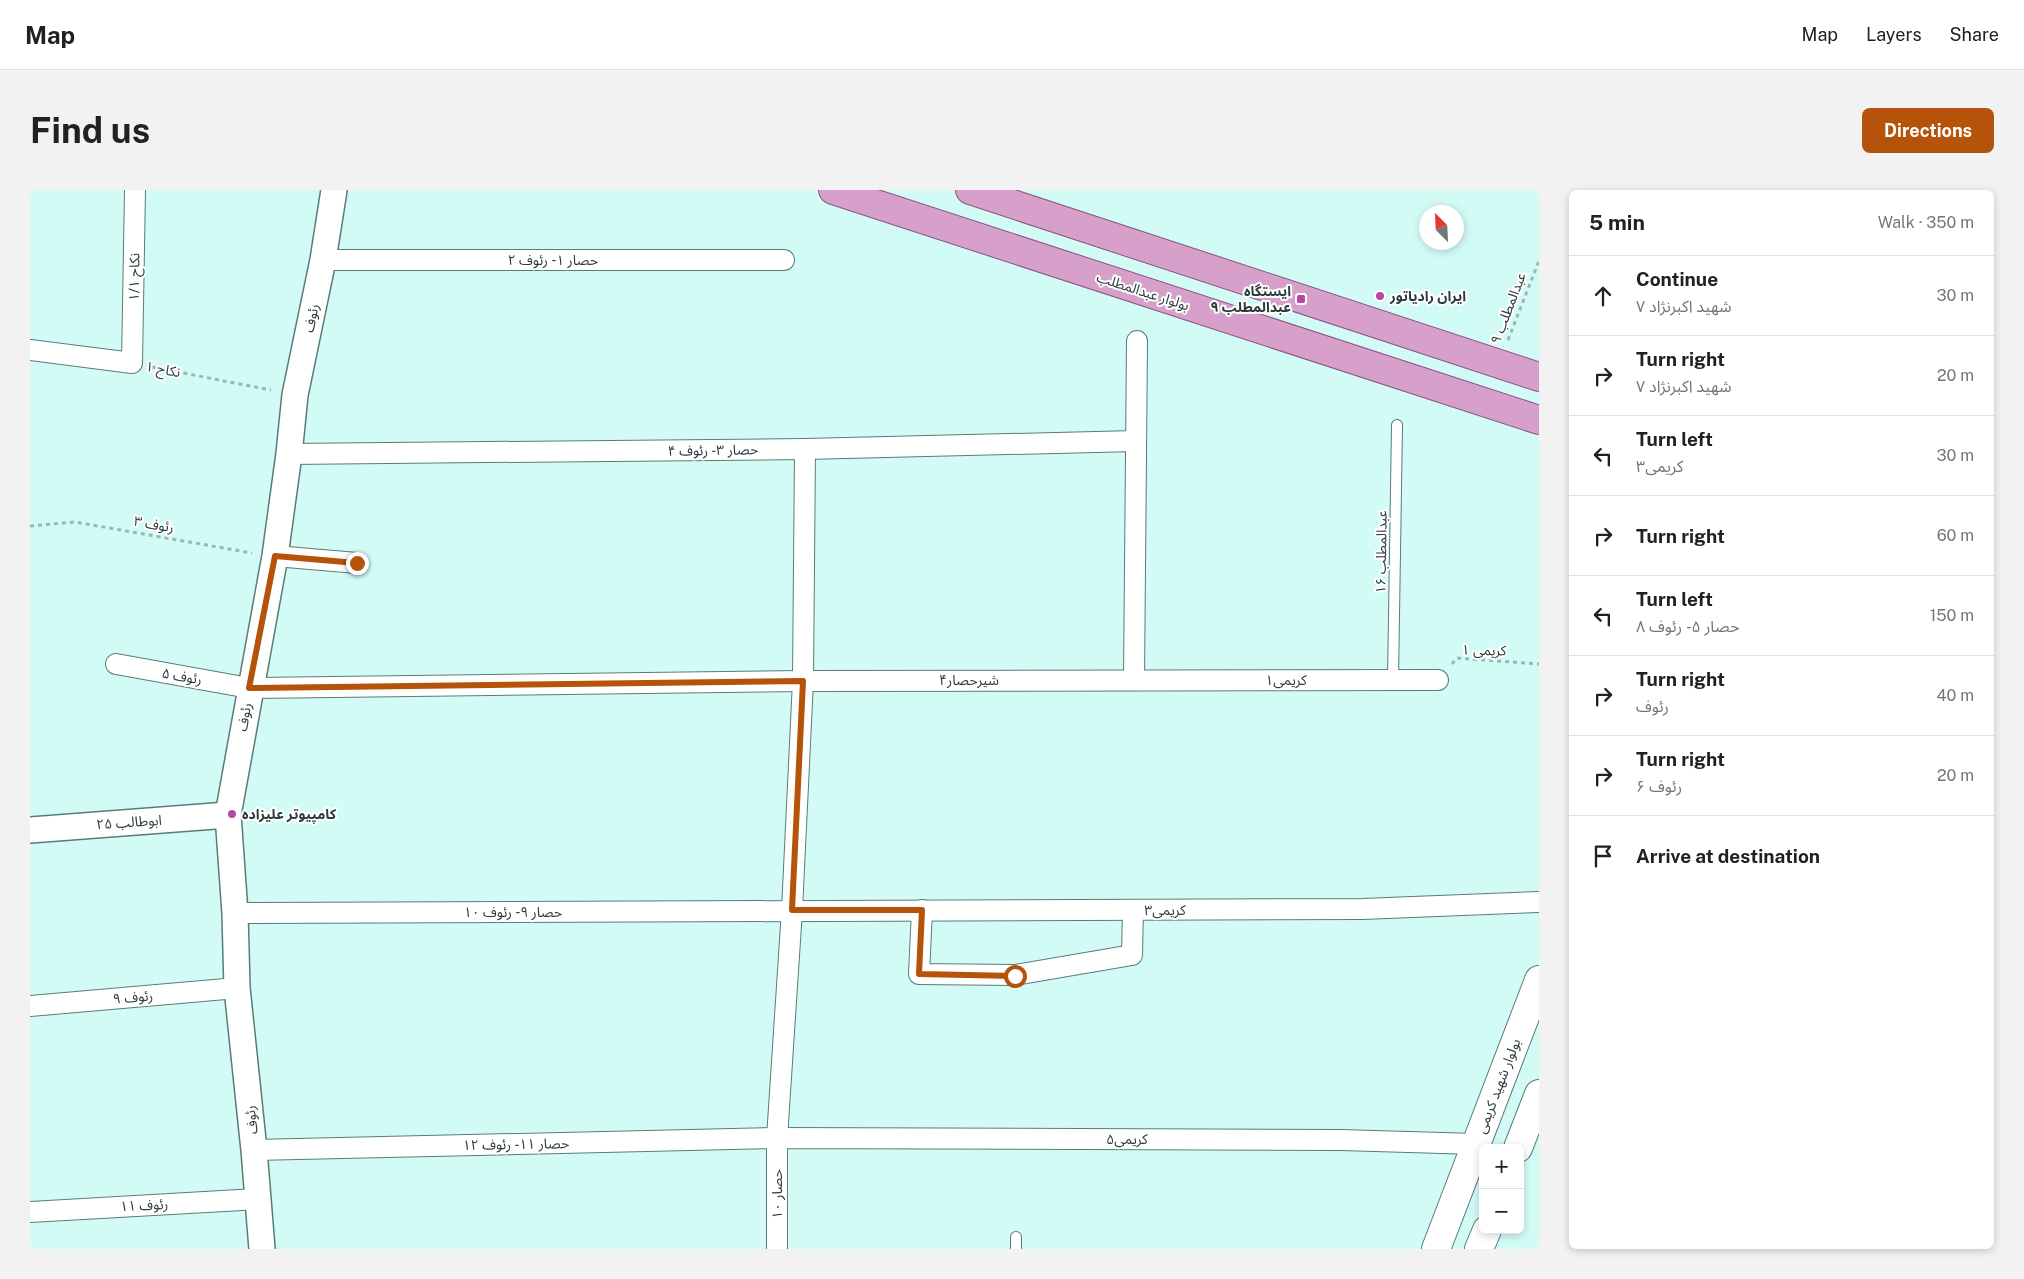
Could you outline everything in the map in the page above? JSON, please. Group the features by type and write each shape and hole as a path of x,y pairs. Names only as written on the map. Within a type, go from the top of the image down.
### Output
{"main road":[{"name":"بولوار عبدالمطلب","path":"833,190 1539,420"},
{"path":"970,190 1539,377"},
{"name":"بولوار شهید کریمی","path":"1436,1249 1539,980"},
{"path":"1520,1144 1539,1094"},
{"path":"1479,1249 1485,1234"}],"street":[{"name":"نکاح ۱/۱","path":"132,363 135,190"},
{"name":"رئوف","path":"262,1249 237,988 235,913 228,815 249,688 275,556 295,395 323,260 334,190"},
{"name":"حصار ۱ - رئوف ۲","path":"323,260 784,260"},
{"path":"1134,680 1137,341"},
{"name":"نکاح ۱","path":"30,350 132,363"},
{"name":"حصار ۳ - رئوف ۴","path":"289,454 805,449 1136,441"},
{"name":"حصار ۱۰","path":"777,1249 777,1138 792,910 803,681 805,449"},
{"path":"275,556 357,563"},
{"name":"رئوف ۵","path":"116,664 249,688 803,681"},
{"name":"کریمی۱","path":"1134,680 1438,680"},
{"name":"شیرحصار۴","path":"803,681 1134,680"},
{"name":"ابوطالب ۲۵","path":"30,830 228,815"},
{"name":"کریمی۳","path":"792,910 1362,909 1539,902"},
{"name":"حصار ۹ - رئوف ۱۰","path":"235,913 792,910"},
{"path":"922,910 919,974 1015,976 1132,955 1132,910"},
{"name":"رئوف ۹","path":"30,1006 237,988"},
{"name":"کریمی۵","path":"777,1138 1342,1140 1476,1144"},
{"name":"حصار ۱۱ - رئوف ۱۲","path":"254,1150 777,1138"},
{"name":"رئوف ۱۱","path":"30,1212 258,1199"}],"lane":[{"name":"عبدالمطلب ۱۶","path":"1393,680 1397,425"},
{"path":"1016,1237 1016,1249"}],"path":[{"name":"عبدالمطلب ۹","path":"1499,364 1539,261"},
{"name":"نکاح ۱","path":"132,363 295,395"},
{"name":"رئوف ۳","path":"30,526 75,522 275,556"},
{"name":"کریمی ۱","path":"1438,680 1457,658 1539,664"}],"place":[{"name":"ایران رادیاتور","path":"1380,296"},
{"name":"ایستگاه عبدالمطلب ۹","path":"1301,299"},
{"name":"کامپیوتر علیزاده","path":"232,814"}],"route":[{"path":"357,563 275,556 249,688 803,681 792,910 922,910 919,974 1015,976"}]}
